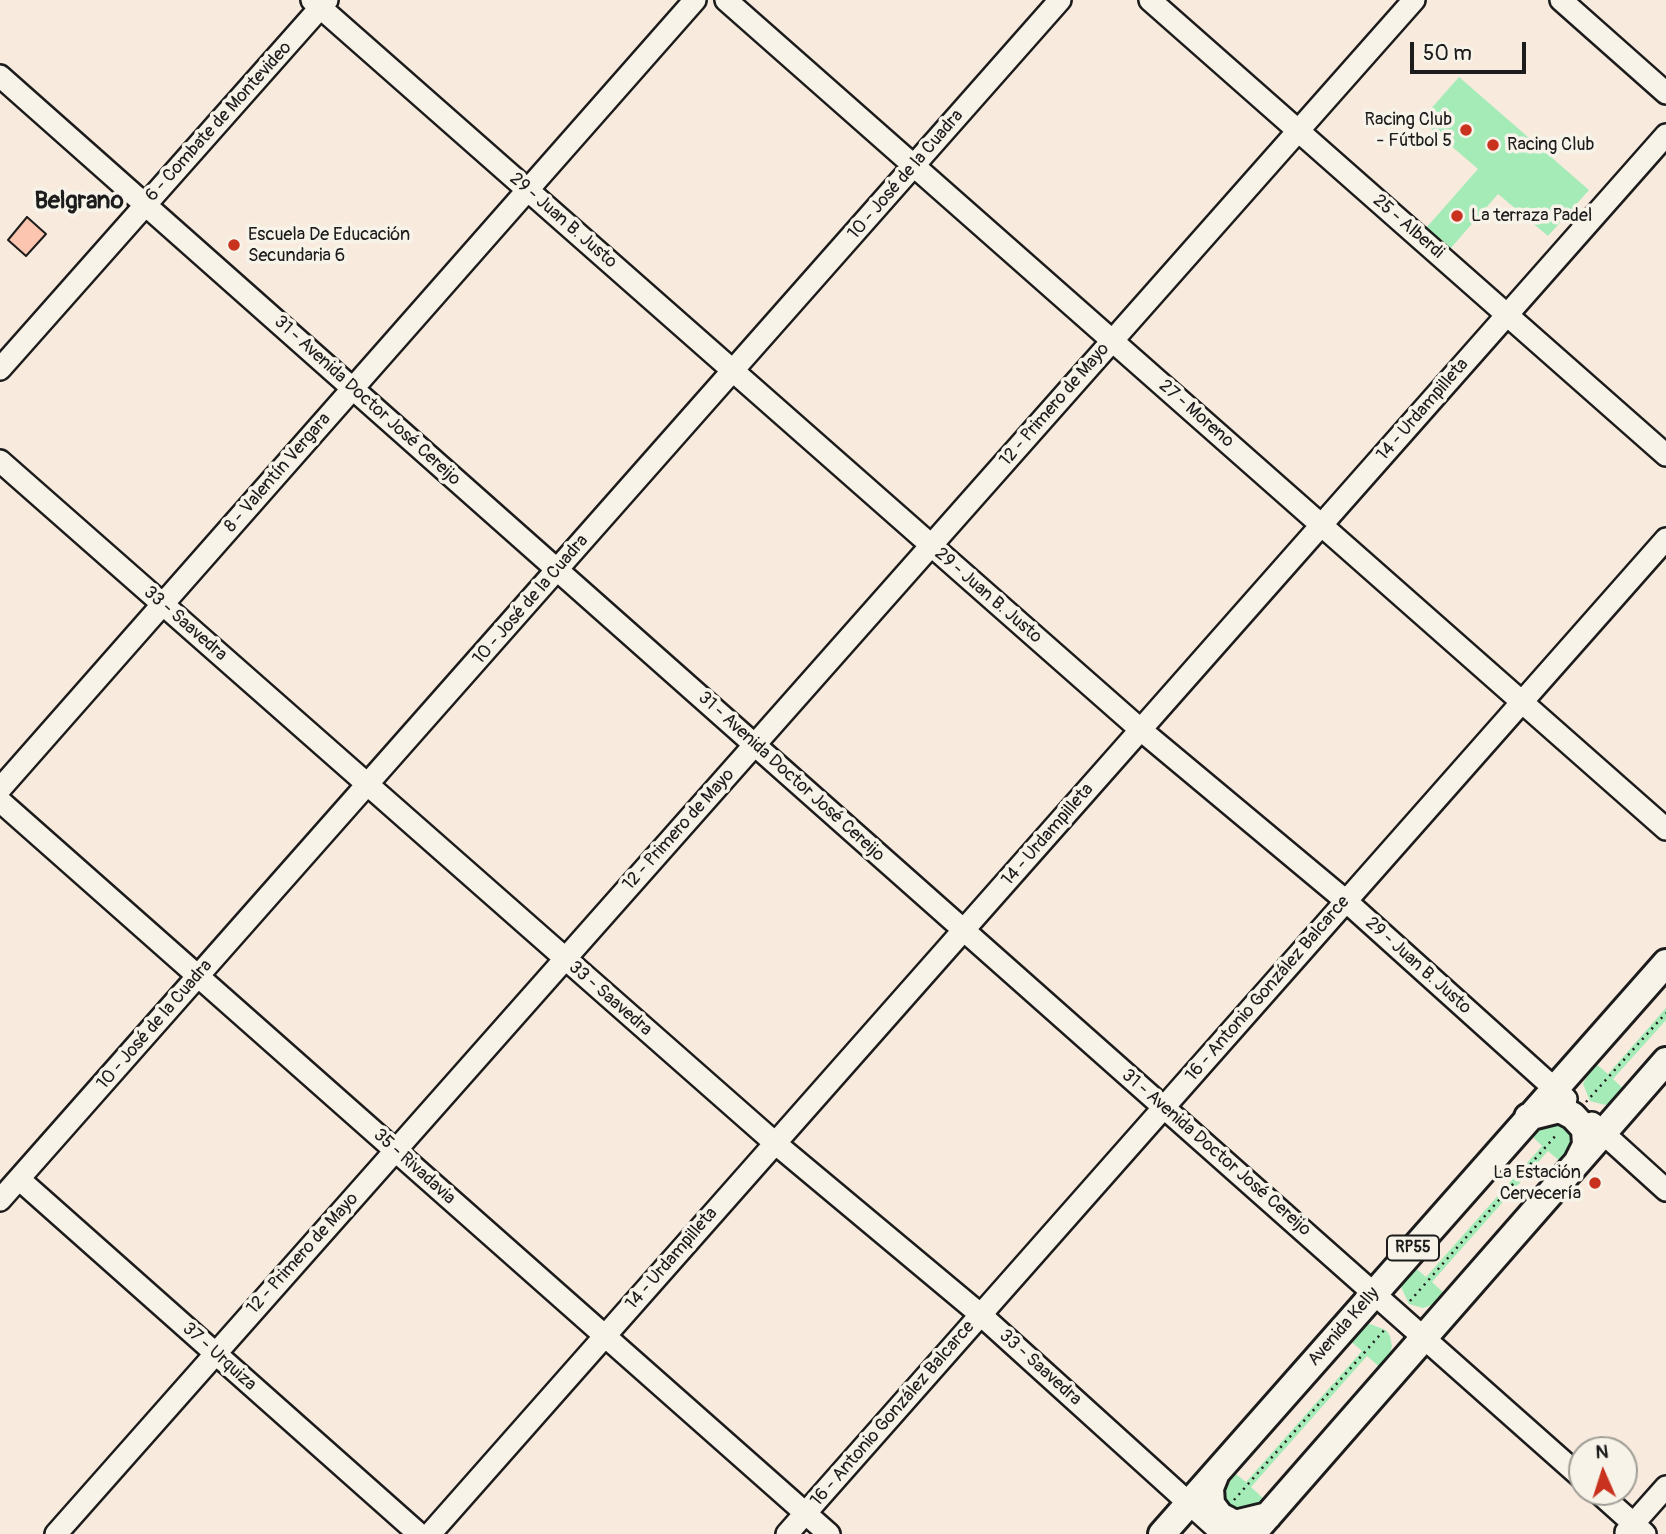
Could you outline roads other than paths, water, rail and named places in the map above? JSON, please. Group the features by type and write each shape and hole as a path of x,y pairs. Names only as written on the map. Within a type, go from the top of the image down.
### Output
{"main road":[{"name":"Avenida Kelly","path":"1162,1534 1666,963"},
{"path":"1217,1471 1210,1488 1210,1504 1222,1525 1260,1525 1666,1061"},
{"path":"1528,1117 1560,1109 1576,1113 1585,1129 1586,1145 1577,1162"}],"street":[{"name":"8 - Valentín Vergara","path":"0,789 695,0"},
{"name":"27 - Moreno","path":"726,0 1666,829"},
{"name":"10 - José de la Cuadra","path":"0,1200 1060,0"},
{"name":"25 - Alberdi","path":"1150,0 1666,455"},
{"name":"12 - Primero de Mayo","path":"57,1534 1414,0"},
{"path":"1561,0 1666,93"},
{"name":"29 - Juan B. Justo","path":"320,2 930,546 1141,730 1346,901 1554,1087 1576,1113 1604,1133 1666,1190"},
{"name":"6 - Combate de Montevideo","path":"0,369 320,2"},
{"name":"31 - Avenida Doctor José Cereijo","path":"0,75 1568,1466"},
{"name":"14 - Urdampilleta","path":"430,1534 1666,135"},
{"name":"33 - Saavedra","path":"0,461 775,1143 981,1315 1189,1503 1222,1525"},
{"name":"16 - Antonio González Balcarce","path":"787,1534 1666,539"},
{"name":"35 - Rivadavia","path":"0,801 829,1534"},
{"name":"37 - Urquiza","path":"19,1179 419,1534"},
{"path":"1611,1506 1634,1531 1666,1487"}],"place":[{"name":"Racing Club - Fútbol 5","path":"1466,130"},
{"name":"Racing Club","path":"1493,145"},
{"name":"La terraza Padel","path":"1457,216"},
{"name":"Escuela De Educación Secundaria 6","path":"234,245"},
{"name":"La Estación Cervecería","path":"1595,1183"}],"district":[{"name":"Belgrano","path":"79,202"}]}
